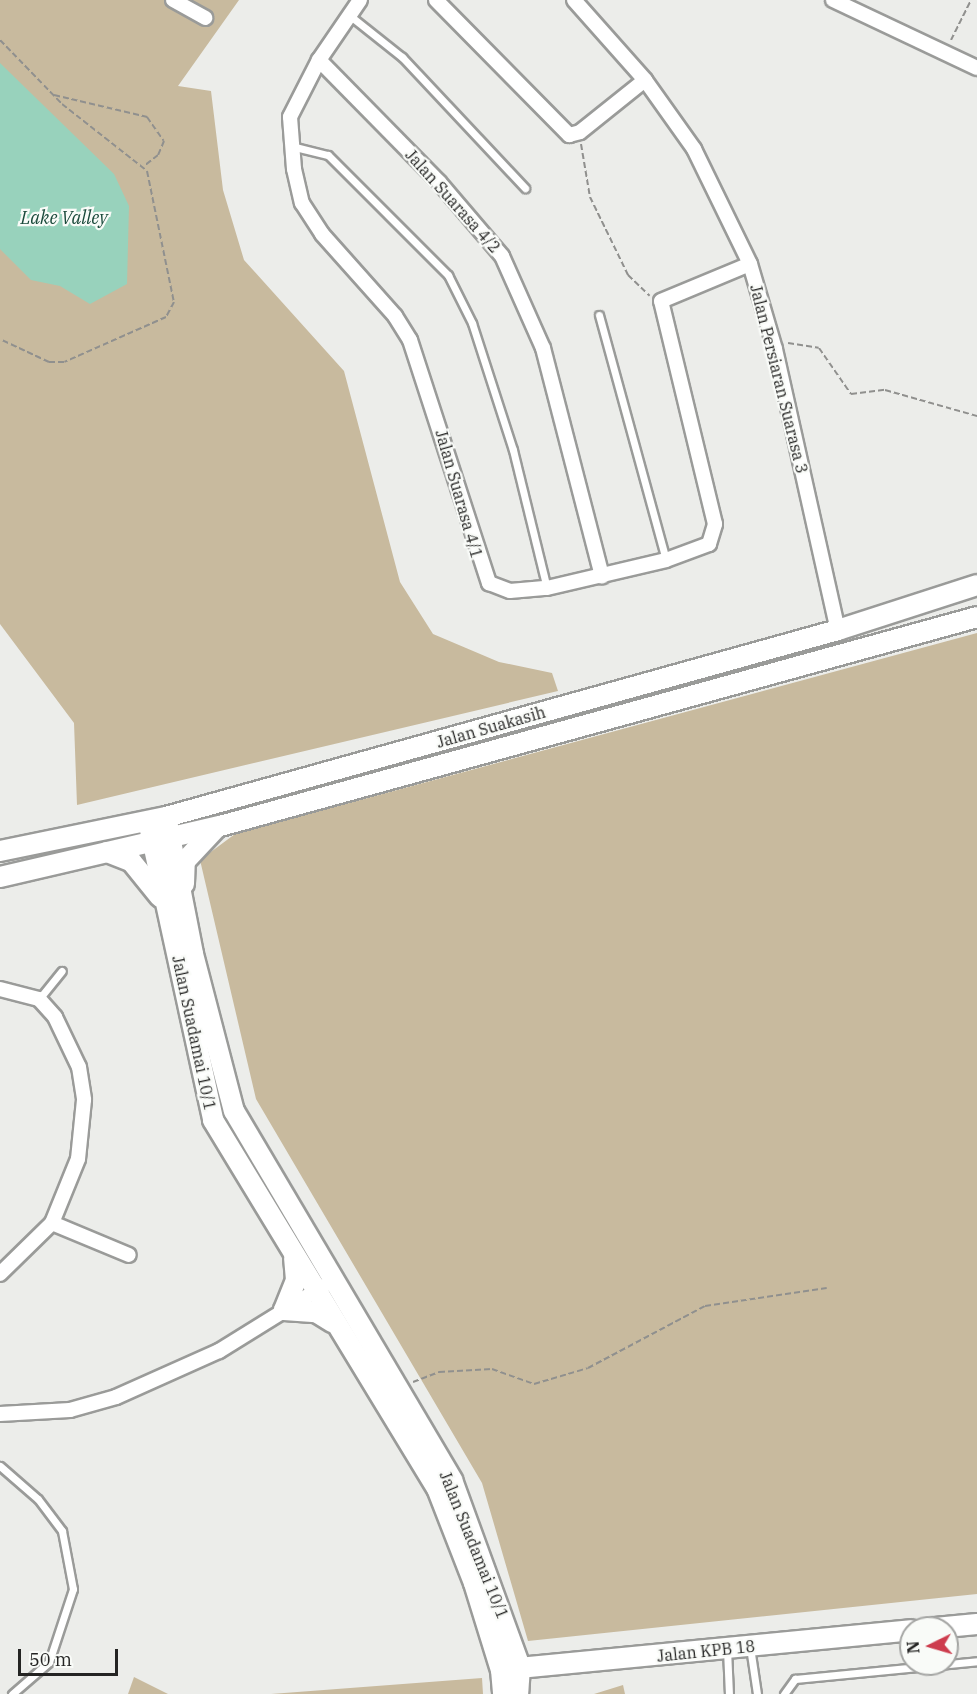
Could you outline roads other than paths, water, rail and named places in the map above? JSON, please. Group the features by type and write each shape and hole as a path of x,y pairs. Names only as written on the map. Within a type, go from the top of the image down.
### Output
{"street":[{"path":"173,0 205,18"},
{"name":"Jalan Suarasa 4/1","path":"360,0 319,60 290,117 289,145 302,203 312,219 410,340 489,583 510,591 547,588 666,560 709,544 715,524 661,301 750,264"},
{"path":"436,0 562,131 580,132 645,80"},
{"name":"Jalan Persiaran Suarasa 3","path":"574,0 645,80 694,149 750,264 775,349 838,630"},
{"path":"833,0 977,68"},
{"name":"Jalan Suarasa 4/2","path":"319,60 439,182 502,256 543,348 602,576"},
{"name":"Jalan Suakasih","path":"0,851 157,819 838,630 977,585"},
{"name":"Jalan Suakasih","path":"0,877 220,826 977,617"},
{"name":"Jalan Suadamai 10/1","path":"157,819 213,1120 294,1258 322,1287 396,1389 452,1480 518,1694"},
{"path":"174,903 185,861 220,826"},
{"path":"107,852 144,873 174,903"},
{"name":"Jalan Suadamai 10/1","path":"174,903 234,1111 322,1287 334,1323 437,1488 511,1669 503,1694"},
{"path":"0,989 39,999 69,1038 84,1100 78,1159 52,1223 0,1274"},
{"path":"52,1223 129,1255"},
{"path":"284,1310 296,1280 294,1258"},
{"path":"0,1413 70,1410 116,1397 219,1351 322,1287"},
{"path":"284,1310 316,1312 334,1323"},
{"path":"959,1626 977,1624"},
{"name":"Jalan KPB 18","path":"511,1669 899,1631"}],"lane":[{"path":"349,15 402,57 525,188"},
{"path":"289,145 328,155 448,275 472,323 509,440 547,588"},
{"path":"599,315 666,560"},
{"path":"39,999 62,971"},
{"path":"0,1466 38,1498 62,1531 74,1589 49,1662 12,1694"},
{"path":"750,1647 757,1694"},
{"path":"727,1649 729,1694"},
{"path":"784,1694 795,1679 977,1661"}],"water":[{"name":"Lake Valley","path":"0,63 114,174 129,206 127,284 90,304 60,286 31,280 0,249"}]}
